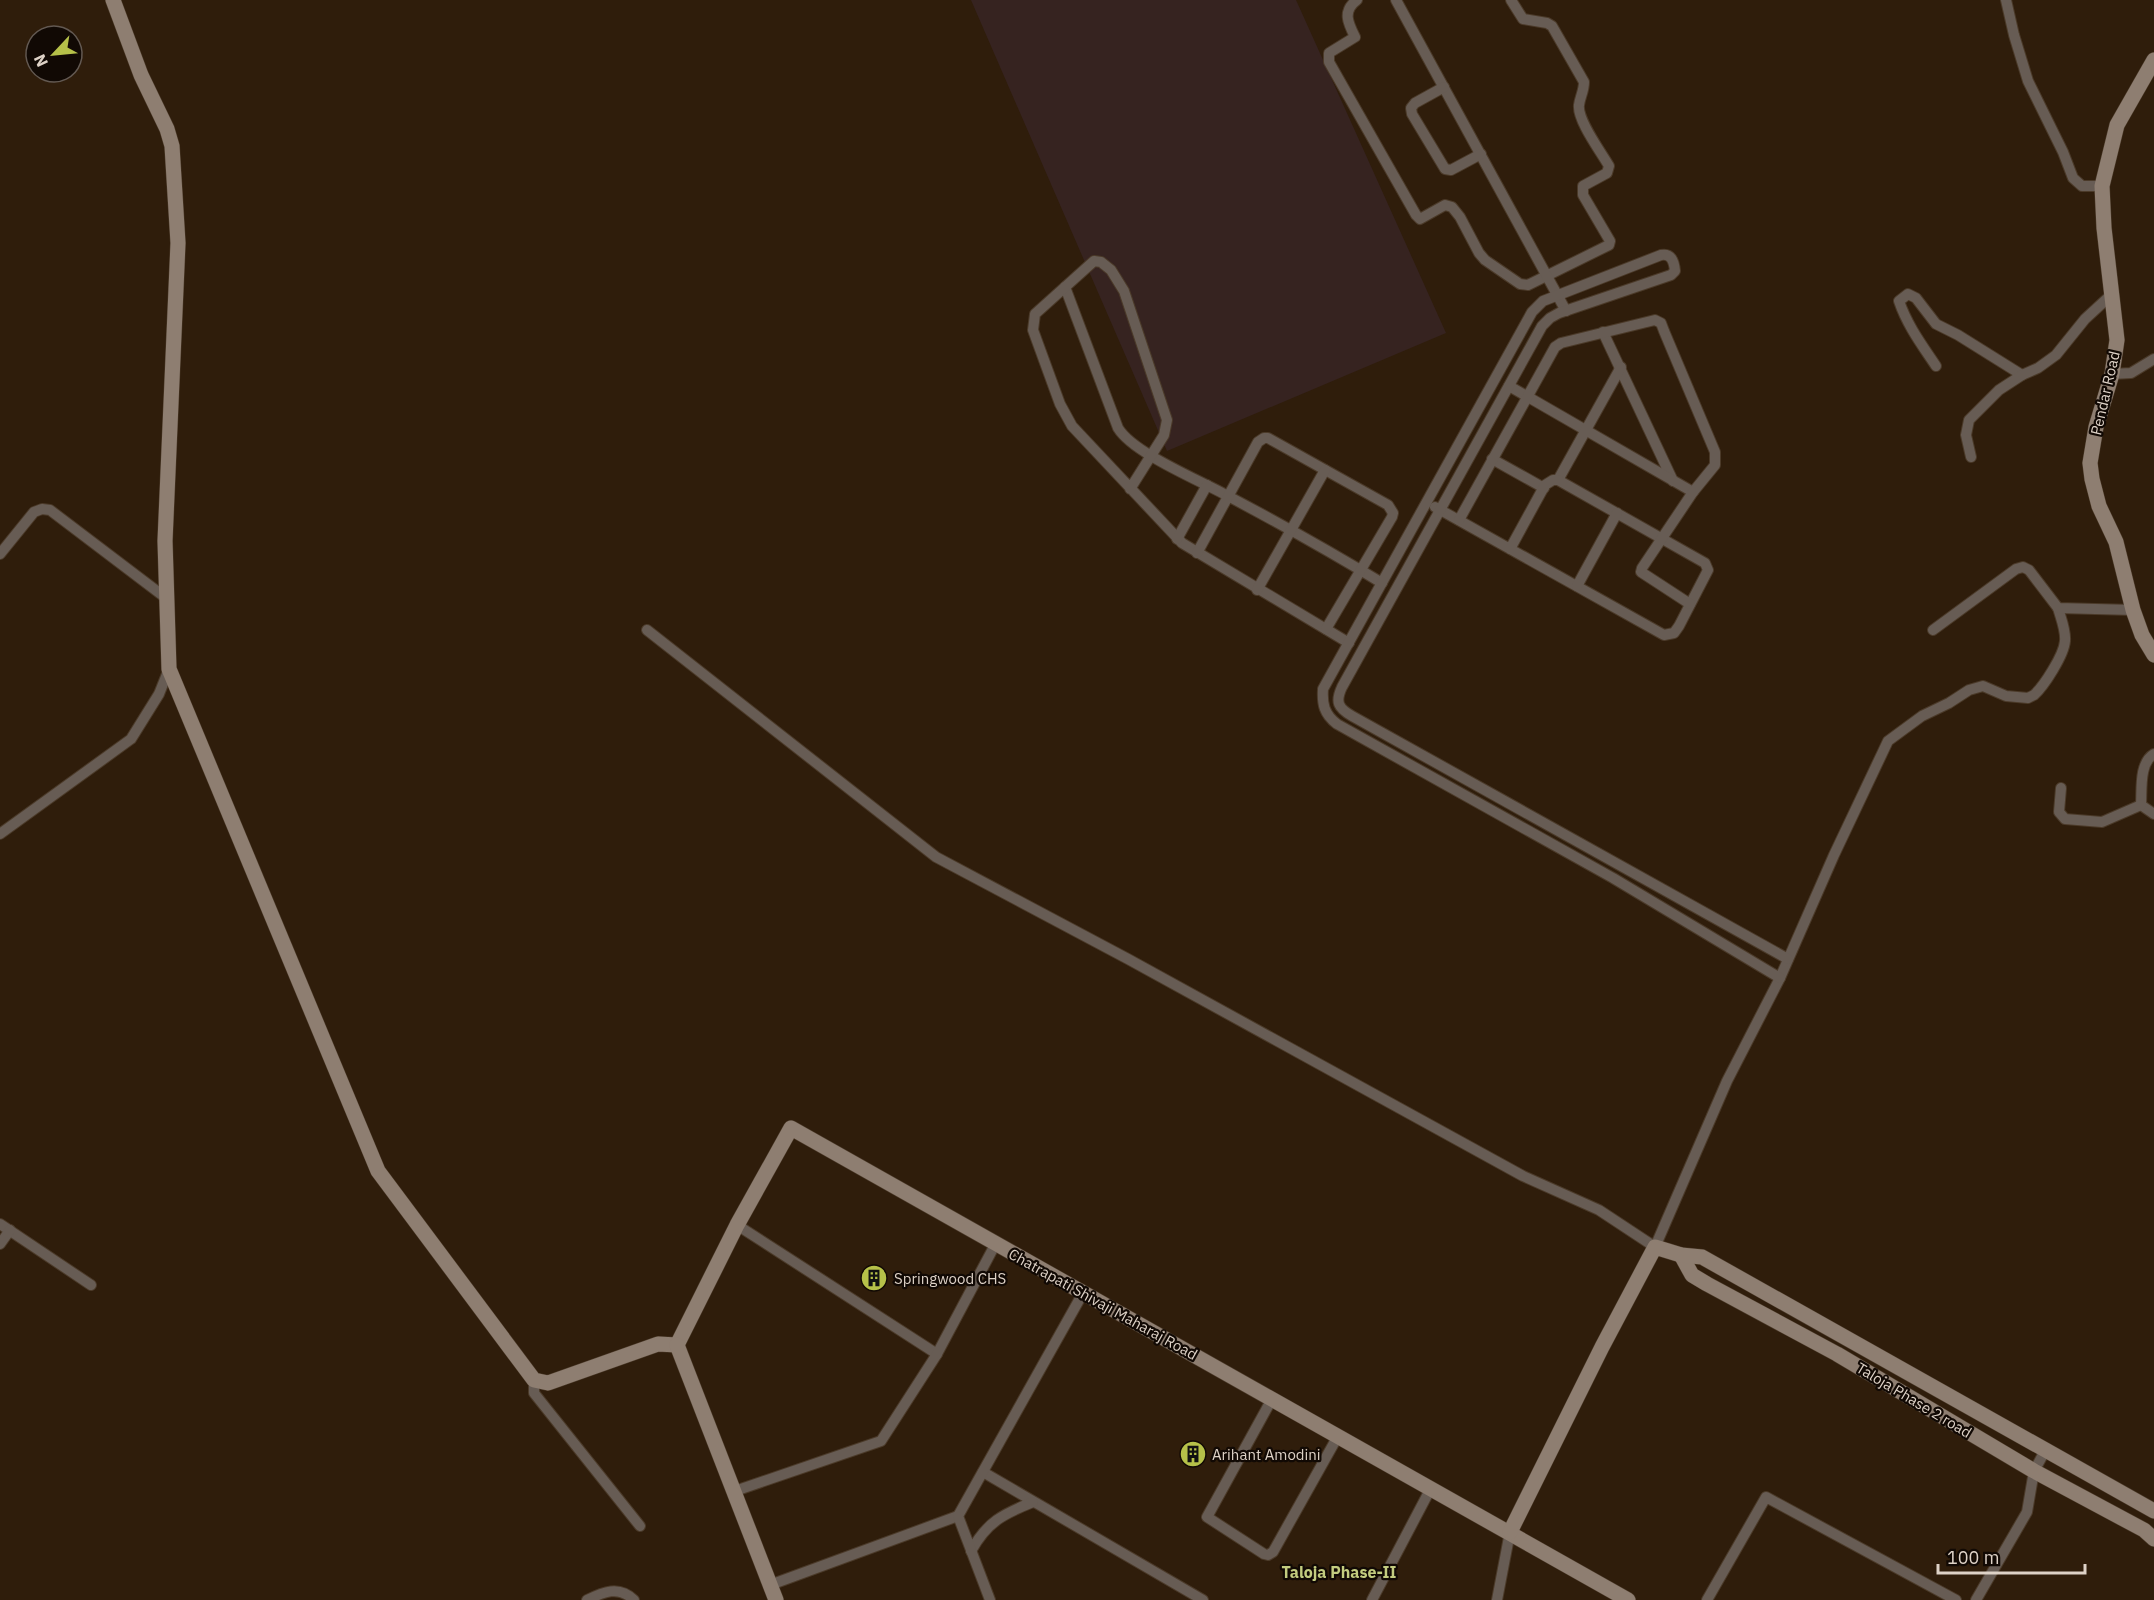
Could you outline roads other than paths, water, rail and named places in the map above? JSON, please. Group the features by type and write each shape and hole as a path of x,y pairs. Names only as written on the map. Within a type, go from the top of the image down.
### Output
{"street":[{"path":"113,0 141,75 167,129 172,146 178,243 165,541 169,669 378,1171 534,1380 534,1393 640,1526"},
{"path":"1357,0 1347,14 1347,22 1355,37 1329,53 1329,62 1416,215 1420,219 1445,206 1452,207 1485,260 1520,284 1528,285 1609,245 1610,241 1584,195 1582,186 1606,173 1609,166 1580,117 1579,107 1584,82 1552,26 1523,19 1511,0"},
{"path":"1396,0 1549,276 1566,311"},
{"path":"2006,0 2028,81 2063,152 2073,178 2082,186 2102,186"},
{"name":"Pendar Road","path":"2154,60 2117,125 2102,186 2110,296 2116,340 2112,374 2096,427 2090,463 2099,506 2116,542 2133,610 2142,634 2154,655"},
{"path":"1444,87 1415,103 1411,108 1412,114 1445,169 1451,170 1481,154"},
{"path":"1780,978 1613,878 1337,724 1329,718 1322,702 1323,689 1532,312 1543,301 1666,254 1674,263 1675,271 1671,275 1566,311 1550,318 1542,326 1342,687 1337,705 1342,711 1788,959"},
{"path":"1130,489 1164,435 1167,420 1124,291 1111,270 1097,260 1035,314 1033,330 1066,416 1081,435 1130,489 1177,539 1257,590 1349,643"},
{"path":"1635,266 1644,286"},
{"path":"1065,287 1118,428 1126,439 1382,583"},
{"path":"1936,366 1912,331 1899,301 1908,294 1916,298 1936,324 2022,375"},
{"path":"1971,457 1966,435 1969,420 2000,390 2056,355 2085,319 2110,296"},
{"path":"1459,520 1555,347 1561,343 1647,320 1655,320 1661,323 1715,452 1715,465 1693,492 1641,568 1641,572 1690,604"},
{"path":"1603,332 1674,481"},
{"path":"2112,374 2131,373 2154,359"},
{"path":"1558,480 1621,368"},
{"path":"1509,386 1693,492"},
{"path":"1197,553 1258,442 1264,438 1268,438 1388,505 1393,513 1392,517 1326,629"},
{"path":"1492,459 1544,488"},
{"path":"1257,590 1325,470"},
{"path":"1426,503 1664,635 1674,633 1708,566 1558,480 1549,482 1544,488 1510,549"},
{"path":"1177,539 1208,485"},
{"path":"0,554 34,512 42,509 50,510 166,598"},
{"path":"1577,586 1617,513"},
{"path":"1497,1600 1510,1532 1602,1347 1656,1247 1727,1081 1780,978 1834,855 1888,741 1922,716 1949,704 1969,690 1983,686 2006,696 2028,698 2034,695 2062,652 2065,641 2058,608 2029,570 2023,567 2016,569 1933,630"},
{"path":"2058,608 2133,610"},
{"path":"648,630 936,857 1128,959 1523,1176 1599,1210 1656,1247"},
{"path":"0,834 131,739 159,694 169,669"},
{"path":"1325,710 1337,705"},
{"path":"2141,805 2144,769 2148,758 2154,754"},
{"path":"2061,788 2059,812 2065,819 2102,822 2141,805"},
{"path":"2141,805 2154,814"},
{"name":"Chatrapati Shivaji Maharaj Road","path":"677,1345 737,1225 791,1128 1628,1600"},
{"path":"737,1225 937,1354"},
{"path":"0,1244 5,1227 91,1284"},
{"path":"735,1491 881,1442 937,1354 996,1243"},
{"name":"Taloja Phase 2 road","path":"1656,1247 1681,1255 1702,1257 2154,1511"},
{"name":"Taloja Phase 2 road","path":"1681,1255 1692,1275 1707,1284 1837,1354 2034,1471 2151,1535"},
{"path":"770,1585 958,1516 1083,1293"},
{"path":"534,1380 549,1383 658,1344 677,1345 776,1600"},
{"path":"1272,1399 1207,1517 1264,1554 1268,1555 1273,1552 1338,1436"},
{"path":"1976,1600 2027,1512 2034,1471 2045,1451"},
{"path":"982,1472 1203,1600"},
{"path":"1372,1600 1431,1488"},
{"path":"1707,1600 1766,1497 1956,1600"},
{"path":"971,1551 980,1535 994,1521 1007,1512 1033,1502"},
{"path":"958,1516 990,1600"},
{"path":"587,1600 602,1592 616,1591 627,1593 633,1600"}],"place":[{"name":"Springwood CHS","path":"874,1278"},
{"name":"Arihant Amodini","path":"1193,1454"}],"district":[{"name":"Taloja Phase-II","path":"1339,1572"}]}
